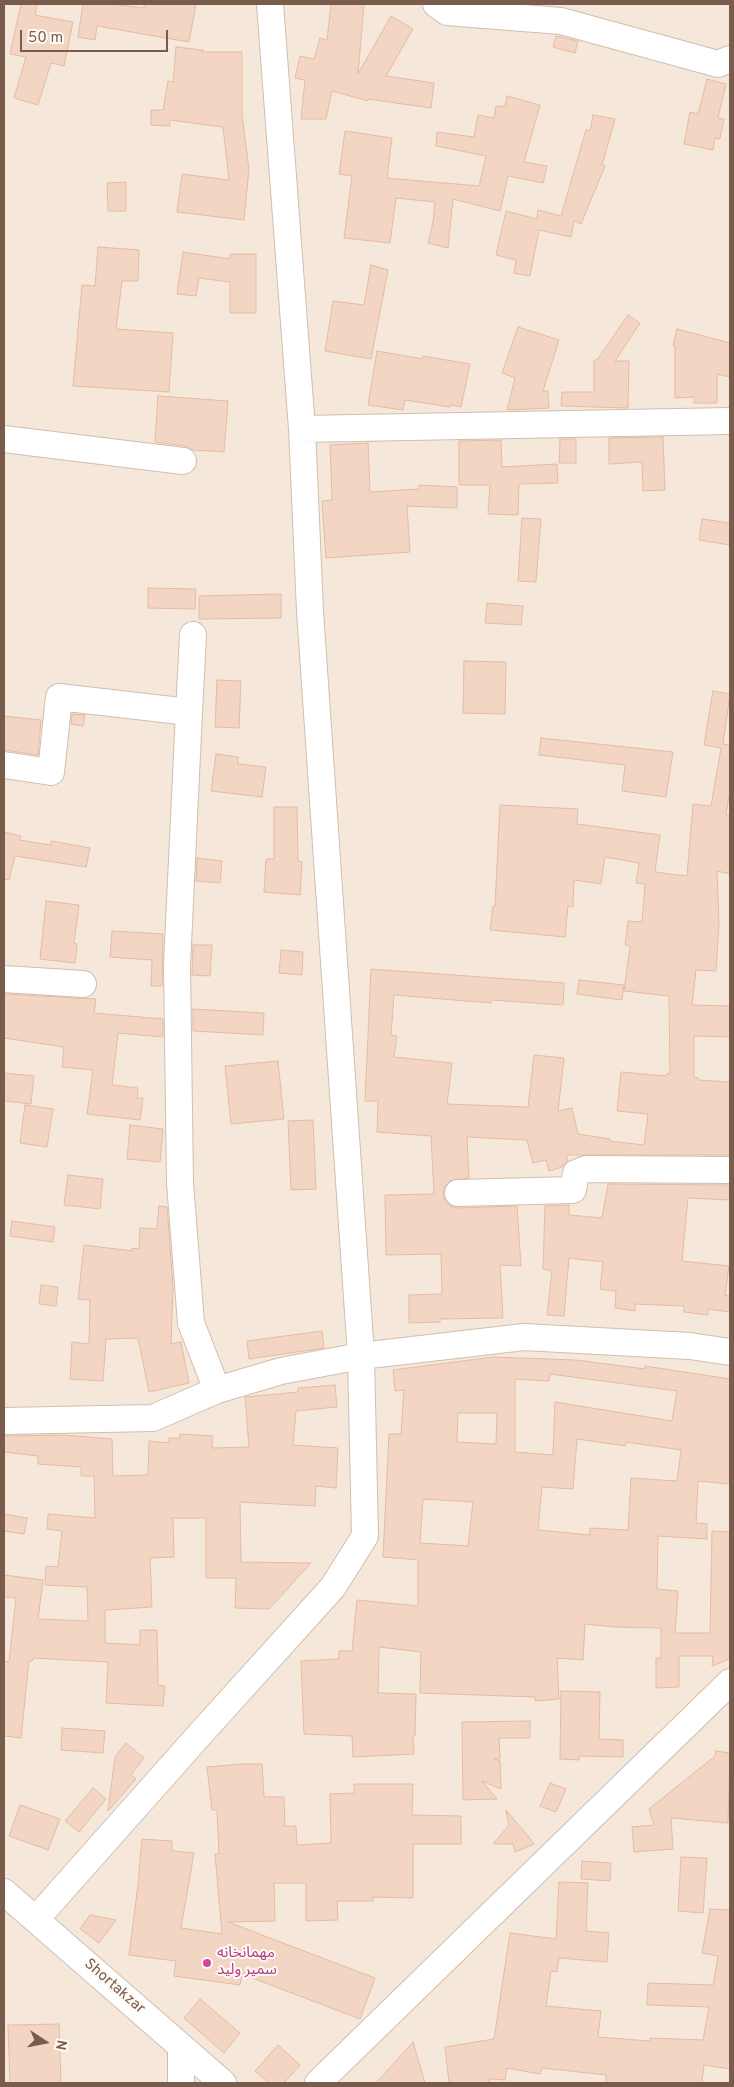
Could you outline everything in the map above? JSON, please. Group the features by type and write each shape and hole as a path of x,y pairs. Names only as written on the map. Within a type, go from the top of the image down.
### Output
{"street":[{"path":"36,1919 333,1588 365,1536 361,1356 310,611 302,429 270,4"},
{"path":"436,4 447,12 561,21 718,64 730,59"},
{"path":"302,429 730,420"},
{"path":"4,439 183,461"},
{"path":"192,634 177,965 180,1183 191,1323 217,1390"},
{"path":"4,765 51,772 59,698 189,712"},
{"path":"4,979 83,984"},
{"path":"458,1193 573,1190 576,1173 586,1169 730,1170"},
{"path":"4,1421 153,1418 217,1390 281,1371 361,1356 524,1337 690,1346 730,1352"},
{"path":"318,2083 730,1682"},
{"name":"Shortakzar","path":"4,1892 223,2083"},
{"path":"181,2046 181,2083"}],"shaded area":[{"path":"4,4 730,4 730,2083 4,2083"}],"building":[{"path":"21,4 37,4 35,15 73,22 64,66 51,63 38,105 14,98 26,57 10,54"},
{"path":"83,4 111,4 144,8 144,4 196,4 189,42 97,26 95,40 78,37"},
{"path":"331,4 364,4 358,74 391,16 413,29 386,76 434,83 431,108 368,99 368,101 332,91 326,119 301,119 305,80 295,78 300,56 314,59 320,38 327,40"},
{"path":"556,36 578,41 575,53 553,47"},
{"path":"176,47 203,50 202,52 242,52 242,115 249,169 244,220 177,212 182,174 229,180 223,127 170,120 170,126 151,125 151,110 163,110 168,81 173,82"},
{"path":"707,79 726,84 718,118 724,119 720,139 715,138 713,150 684,144 690,112 698,114"},
{"path":"507,96 540,105 524,162 547,166 543,183 508,176 500,211 453,199 448,248 428,243 435,202 396,198 390,243 344,238 352,176 339,174 345,131 392,138 387,178 479,186 486,156 436,146 437,132 474,137 478,115 494,118 496,106 505,107"},
{"path":"593,115 615,119 602,165 605,166 581,224 574,221 571,237 539,230 530,276 514,273 516,260 496,255 506,211 537,219 538,210 561,216 586,130 590,131"},
{"path":"126,182 126,211 108,211 107,183"},
{"path":"98,247 139,250 138,281 122,281 116,329 173,333 169,392 73,386 82,285 95,286"},
{"path":"183,252 230,259 230,254 256,254 256,313 230,313 230,282 199,278 196,296 177,294"},
{"path":"371,265 388,270 371,359 325,351 333,301 364,305"},
{"path":"628,315 640,323 615,361 629,361 628,408 561,406 562,392 594,392 594,360 597,360"},
{"path":"518,327 559,340 543,391 548,391 549,408 507,410 515,378 502,373"},
{"path":"677,329 730,343 730,377 717,374 717,403 694,403 694,397 675,398 675,346 673,346"},
{"path":"377,351 423,359 423,356 470,364 461,407 405,400 403,410 368,405"},
{"path":"158,396 228,401 224,452 193,450 185,446 155,442"},
{"path":"663,437 665,490 643,491 642,462 609,464 609,438"},
{"path":"560,439 576,439 576,463 559,463"},
{"path":"501,440 502,467 557,464 558,483 519,484 518,515 488,514 490,485 459,485 459,441"},
{"path":"368,443 370,492 419,489 419,485 457,487 457,508 407,506 410,552 326,558 322,501 332,500 330,445"},
{"path":"522,518 541,519 536,582 518,581"},
{"path":"702,519 730,523 730,545 699,540"},
{"path":"148,588 196,589 195,609 148,608"},
{"path":"281,594 281,618 199,619 199,596"},
{"path":"487,603 523,606 521,625 485,623"},
{"path":"464,661 506,662 505,714 463,713"},
{"path":"217,680 241,681 239,728 215,727"},
{"path":"713,691 730,694 723,744 730,745 730,789 726,815 730,816 730,874 717,871 719,922 716,971 696,970 692,1005 730,1006 730,1037 694,1036 694,1077 698,1078 698,1080 730,1082 730,1155 566,1155 568,1161 562,1167 549,1171 546,1160 533,1163 527,1140 467,1137 469,1178 450,1181 445,1186 443,1194 445,1200 450,1206 458,1208 517,1206 521,1266 500,1265 503,1318 440,1319 440,1322 409,1323 409,1295 442,1294 441,1254 386,1255 385,1195 434,1194 431,1136 377,1132 378,1101 365,1101 371,969 564,983 563,1005 492,1000 491,1003 394,995 391,1035 397,1036 394,1057 452,1063 447,1104 528,1107 534,1055 564,1058 558,1111 572,1108 578,1134 610,1139 610,1141 644,1145 648,1114 617,1111 621,1072 666,1076 667,1073 670,1074 669,996 624,991 630,946 625,945 628,921 642,922 645,884 636,883 639,863 605,857 601,884 574,880 573,907 568,906 565,937 490,930 493,906 495,906 500,805 578,809 577,824 660,835 655,872 687,876 693,804 711,806 721,748 704,745"},
{"path":"72,714 85,715 83,726 71,724"},
{"path":"4,716 41,720 38,755 4,750"},
{"path":"541,738 673,752 666,797 622,791 625,765 539,755"},
{"path":"216,754 238,757 238,764 266,767 262,797 211,791"},
{"path":"274,807 297,807 298,861 302,862 300,895 264,892 266,859 274,859"},
{"path":"4,832 21,836 19,840 51,845 51,841 90,848 86,867 15,856 9,880 4,879"},
{"path":"197,858 222,861 220,883 196,881"},
{"path":"46,901 79,905 74,943 77,944 75,963 40,959"},
{"path":"112,931 163,934 162,986 151,986 152,960 110,957"},
{"path":"193,945 212,945 210,976 192,975"},
{"path":"281,950 303,952 302,975 279,973"},
{"path":"579,980 624,985 622,1000 577,994"},
{"path":"4,994 96,999 94,1013 163,1019 163,1037 118,1033 112,1085 138,1088 137,1098 143,1098 140,1120 87,1114 93,1070 62,1067 64,1047 4,1038"},
{"path":"193,1009 264,1013 263,1035 193,1031"},
{"path":"278,1061 284,1119 231,1124 225,1066"},
{"path":"4,1073 34,1076 31,1104 4,1101"},
{"path":"25,1105 53,1109 47,1147 20,1143"},
{"path":"313,1120 316,1189 291,1190 288,1121"},
{"path":"130,1125 163,1129 160,1162 127,1159"},
{"path":"68,1175 103,1179 100,1209 64,1205"},
{"path":"608,1184 730,1185 730,1200 688,1198 682,1261 729,1266 725,1295 730,1296 730,1312 708,1309 708,1315 684,1312 684,1306 635,1304 635,1311 615,1308 616,1291 600,1289 603,1262 569,1258 564,1316 547,1315 552,1271 543,1269 545,1206 569,1205 569,1215 602,1218"},
{"path":"159,1206 167,1207 173,1287 171,1344 181,1342 189,1383 149,1392 138,1338 106,1339 103,1381 70,1379 72,1342 89,1344 90,1300 78,1299 84,1245 132,1251 132,1248 139,1249 140,1228 157,1229"},
{"path":"12,1221 55,1227 53,1242 10,1236"},
{"path":"41,1285 58,1287 56,1306 39,1304"},
{"path":"322,1331 324,1348 249,1359 247,1341"},
{"path":"493,1357 576,1360 645,1369 645,1366 730,1379 730,1484 698,1481 696,1523 707,1524 707,1539 658,1536 657,1589 678,1591 675,1633 710,1633 712,1531 730,1532 730,1659 712,1666 713,1656 679,1656 679,1687 656,1688 656,1658 661,1658 661,1628 585,1624 583,1660 557,1658 559,1699 535,1701 535,1697 420,1693 421,1652 379,1647 378,1693 416,1694 415,1736 413,1736 414,1754 353,1757 352,1736 304,1734 301,1661 339,1659 339,1651 352,1651 357,1600 418,1606 418,1560 383,1557 389,1434 401,1434 404,1390 395,1391 393,1370","holes":["550,1374 677,1391 672,1421 555,1402 553,1455 515,1452 515,1379 549,1381","458,1413 497,1413 496,1444 457,1442","577,1439 626,1446 626,1442 681,1450 677,1481 631,1478 628,1530 590,1528 590,1535 538,1530 542,1487 573,1489","423,1499 473,1502 468,1546 420,1543"]},
{"path":"335,1385 337,1407 296,1411 293,1445 338,1448 336,1488 316,1486 315,1506 240,1502 241,1562 311,1563 269,1609 235,1608 236,1578 206,1578 206,1518 173,1518 174,1557 150,1558 152,1607 105,1610 105,1643 140,1645 140,1630 157,1630 158,1685 165,1686 163,1706 106,1703 108,1662 33,1658 32,1661 29,1661 21,1738 4,1736 4,1661 9,1662 16,1598 4,1597 4,1575 43,1580 38,1619 88,1621 87,1587 45,1585 46,1566 58,1567 62,1531 47,1529 48,1514 95,1518 94,1476 81,1476 81,1467 38,1464 38,1456 4,1452 4,1436 64,1435 112,1439 113,1476 148,1475 149,1441 169,1443 169,1438 180,1438 180,1434 213,1436 212,1448 249,1447 245,1397 298,1392 298,1388"},
{"path":"4,1514 27,1518 24,1534 4,1531"},
{"path":"561,1691 600,1692 599,1739 623,1740 623,1757 579,1756 579,1760 560,1759"},
{"path":"530,1721 530,1738 499,1738 500,1759 494,1759 500,1761 501,1789 482,1781 497,1799 463,1800 462,1722"},
{"path":"62,1728 105,1731 103,1753 61,1750"},
{"path":"126,1743 144,1758 131,1775 136,1779 108,1811 115,1757"},
{"path":"716,1751 730,1753 728,1823 671,1818 673,1849 634,1852 632,1827 654,1825 649,1809 715,1756"},
{"path":"262,1764 264,1797 284,1797 285,1826 296,1826 297,1845 331,1843 330,1794 354,1793 354,1784 413,1784 412,1815 461,1816 461,1844 413,1844 413,1898 373,1897 373,1901 337,1901 338,1920 306,1921 306,1883 274,1883 275,1921 228,1922 375,1978 360,2019 242,1974 240,1985 174,1976 176,1961 129,1955 142,1839 172,1841 172,1851 194,1853 181,1928 222,1934 215,1854 219,1854 217,1810 212,1810 207,1767"},
{"path":"550,1783 566,1789 556,1812 540,1806"},
{"path":"93,1788 106,1799 79,1832 65,1821"},
{"path":"20,1805 60,1819 48,1850 9,1836"},
{"path":"506,1810 534,1844 515,1852 513,1844 493,1844 509,1825"},
{"path":"681,1857 707,1858 703,1913 678,1911"},
{"path":"582,1861 611,1863 610,1881 581,1879"},
{"path":"559,1882 588,1883 586,1931 609,1933 607,1962 559,1958 557,1972 551,1971 546,2006 601,2011 598,2037 650,2041 650,2038 703,2040 709,2007 647,2005 648,1983 713,1985 718,1956 702,1953 710,1909 730,1910 730,2069 704,2065 702,2083 606,2083 606,2075 542,2068 540,2074 507,2068 505,2080 489,2079 490,2083 449,2083 445,2047 494,2039 510,1933 556,1939"},
{"path":"90,1915 116,1920 99,1943 80,1929"},
{"path":"200,1999 240,2033 224,2053 184,2018"},
{"path":"59,2024 61,2083 10,2083 8,2025"},
{"path":"413,2042 425,2083 376,2083"},
{"path":"278,2045 300,2065 284,2083 269,2083 255,2071"}],"place":[{"name":"مهمانخانه سمیر ولید","path":"207,1963"}]}
